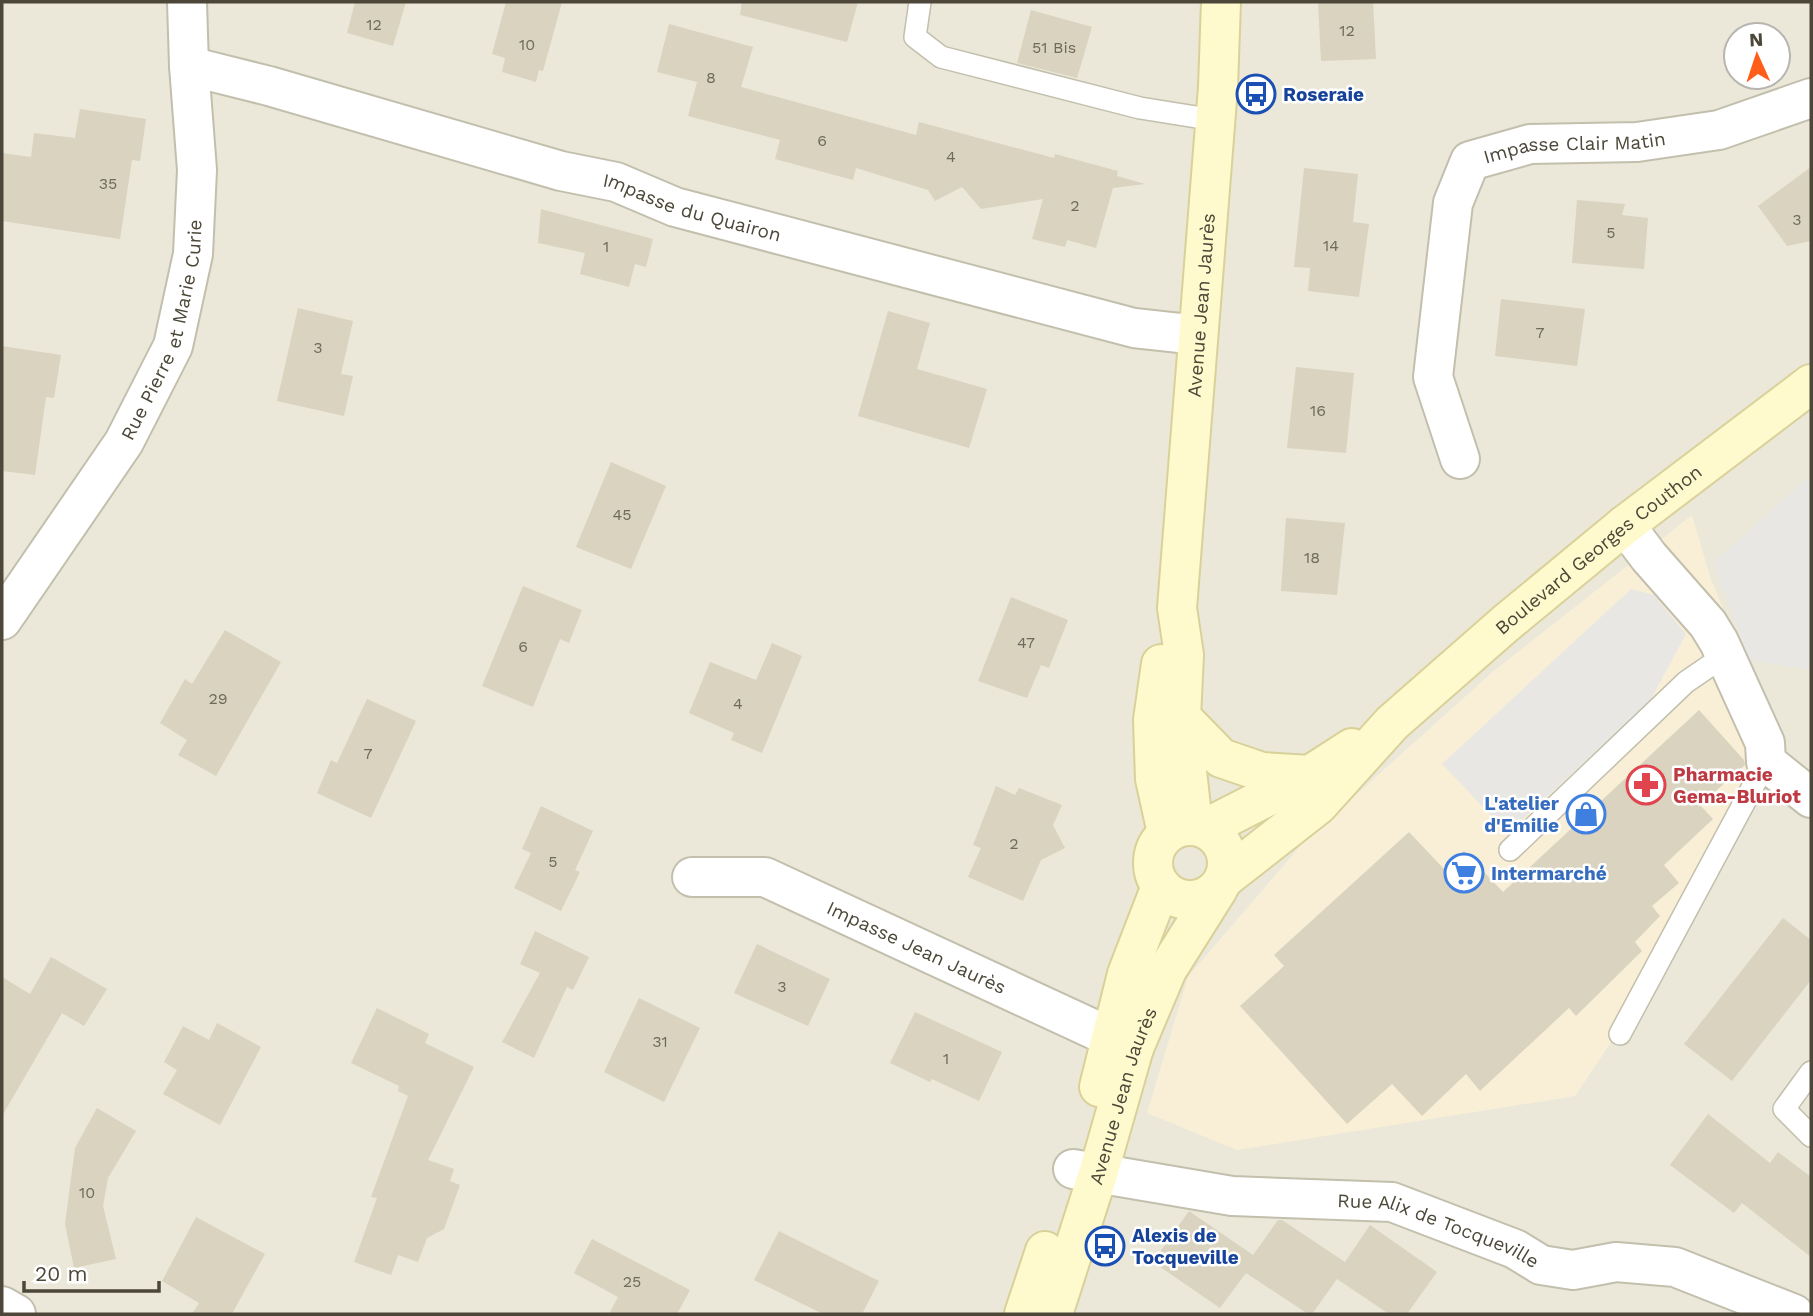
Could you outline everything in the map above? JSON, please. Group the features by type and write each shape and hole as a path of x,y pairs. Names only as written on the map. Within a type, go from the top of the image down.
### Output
{"main road":[{"name":"Avenue Jean Jaurès","path":"1188,829 1181,717 1184,655 1178,608 1215,120 1221,2"},
{"name":"Boulevard Georges Couthon","path":"1222,883 1318,805 1392,723 1505,624 1625,525 1811,384"},
{"name":"Avenue Jean Jaurès","path":"1178,608 1162,654 1153,720 1155,779 1188,829"},
{"path":"1181,717 1222,758 1262,772 1310,775"},
{"name":"Boulevard Georges Couthon","path":"1188,829 1310,775 1392,723"},
{"path":"1188,829 1220,840 1228,858 1222,883 1204,898 1189,900 1173,897 1161,886 1154,873 1153,859 1157,844 1188,829"},
{"name":"Avenue Jean Jaurès","path":"1053,1314 1085,1171 1098,1091 1122,1042 1222,883"},
{"name":"Avenue Jean Jaurès","path":"1122,1042 1127,974 1161,886"},
{"name":"Avenue Jean Jaurès","path":"1024,1314 1085,1171"}],"street":[{"name":"Rue Pierre et Marie Curie","path":"2,620 124,442 173,346 193,254 197,170 187,2"},
{"name":"Impasse du Quairon","path":"189,66 269,86 561,171 616,182 689,211 1134,328 1198,335"},
{"name":"Impasse Clair Matin","path":"1460,459 1433,377 1453,203 1470,161 1530,144 1637,142 1719,130 1811,98"},
{"path":"1625,525 1708,624 1765,743 1766,762 1811,798"},
{"name":"Impasse Jean Jaurès","path":"692,877 765,877 1122,1042"},
{"name":"Rue Alix de Tocqueville","path":"1085,1171 1232,1196 1392,1202 1515,1249 1541,1265 1573,1270 1616,1262 1675,1266 1794,1314"},
{"path":"2,1306 16,1314"}],"lane":[{"path":"920,2 915,37 941,57 1140,108 1215,120"},
{"path":"1510,850 1686,682 1724,656"},
{"path":"1620,1034 1766,762"},
{"path":"1811,1072 1784,1109 1811,1136"}],"shaded area":[{"path":"2,2 1811,2 1811,1314 2,1314","holes":["1692,516 1709,574 1188,977 1305,841 1494,671"]},
{"path":"1811,475 1811,670 1748,660 1714,562"},
{"path":"1692,515 1709,574 1778,746 1693,920 1575,1096 1237,1150 1147,1113 1188,977 1305,841 1494,671"},
{"path":"1631,589 1654,595 1686,634 1650,701 1508,833 1442,764"}],"building":[{"path":"355,2 406,2 393,46 347,33"},
{"path":"506,2 562,2 543,71 539,70 536,82 502,72 505,58 492,54"},
{"path":"742,2 858,2 847,42 740,15"},
{"path":"1318,2 1373,2 1376,59 1321,61"},
{"path":"1031,10 1092,27 1077,78 1017,63"},
{"path":"669,24 753,47 741,87 916,135 919,122 1054,158 1055,154 1118,171 1117,176 1145,184 1113,188 1096,248 1067,240 1065,247 1032,239 1043,199 981,209 962,187 935,201 928,190 856,168 853,180 775,159 780,140 688,116 697,82 657,72"},
{"path":"80,109 146,119 140,161 132,160 120,239 2,221 2,153 31,157 34,133 75,138"},
{"path":"1811,167 1811,241 1787,246 1758,206"},
{"path":"1304,168 1358,174 1353,222 1369,224 1359,297 1308,291 1310,268 1294,267"},
{"path":"1577,200 1625,204 1622,215 1648,218 1644,269 1572,263"},
{"path":"541,209 653,239 646,267 635,264 629,287 580,274 585,253 538,243"},
{"path":"1501,299 1585,309 1577,366 1495,356"},
{"path":"298,308 353,321 341,374 353,376 344,416 277,401"},
{"path":"888,311 930,323 917,369 987,389 969,448 858,416"},
{"path":"2,346 61,355 54,398 46,397 35,475 2,471"},
{"path":"1296,367 1354,373 1346,453 1287,448"},
{"path":"611,462 666,486 631,569 576,547"},
{"path":"1286,518 1345,523 1337,595 1281,591"},
{"path":"523,586 582,610 569,643 560,639 533,707 482,686"},
{"path":"1011,597 1068,620 1049,668 1041,665 1027,698 978,681"},
{"path":"225,630 281,662 216,776 178,755 187,740 160,723 185,679 192,684"},
{"path":"772,643 802,656 762,753 731,740 734,733 689,713 710,662 756,680"},
{"path":"367,699 416,721 371,818 317,793 331,760 337,763"},
{"path":"1699,710 1744,760 1745,765 1700,805 1713,819 1664,865 1679,883 1652,906 1660,916 1635,942 1642,951 1576,1016 1569,1008 1480,1091 1466,1074 1422,1116 1392,1084 1347,1124 1240,1006 1284,966 1274,955 1409,832 1444,869 1464,851 1503,892"},
{"path":"996,786 1015,795 1019,788 1062,805 1053,825 1065,848 1041,860 1023,901 968,877 981,848 973,845"},
{"path":"541,806 593,831 575,870 580,872 561,911 514,888 531,853 522,849"},
{"path":"1783,918 1811,940 1811,980 1732,1081 1684,1044"},
{"path":"535,931 589,957 573,990 567,987 534,1058 502,1042 540,973 520,964"},
{"path":"757,944 830,979 808,1026 734,993"},
{"path":"51,957 107,989 84,1026 62,1013 2,1116 2,977 30,994"},
{"path":"639,998 700,1028 664,1102 604,1072"},
{"path":"377,1008 429,1034 425,1043 474,1067 428,1160 454,1169 450,1181 460,1185 444,1229 427,1238 418,1262 398,1255 391,1275 354,1262 377,1198 371,1197 408,1096 398,1091 399,1086 351,1063"},
{"path":"915,1012 1002,1052 979,1101 890,1063"},
{"path":"217,1023 261,1047 220,1125 163,1094 177,1070 164,1062 183,1026 209,1040"},
{"path":"97,1108 136,1131 108,1178 103,1206 116,1259 74,1268 65,1224 75,1148"},
{"path":"1708,1114 1770,1163 1778,1152 1811,1177 1811,1257 1742,1203 1734,1213 1670,1165"},
{"path":"1189,1211 1253,1255 1278,1220 1282,1220 1345,1262 1370,1225 1437,1272 1407,1314 1389,1314 1337,1279 1312,1314 1308,1314 1246,1273 1220,1308 1153,1262"},
{"path":"196,1217 265,1254 232,1314 192,1314 199,1303 162,1281"},
{"path":"779,1231 879,1281 862,1314 823,1314 754,1280"},
{"path":"592,1239 690,1290 677,1314 609,1314 618,1297 574,1273"}],"place":[{"name":"Roseraie","path":"1256,94"},
{"name":"Pharmacie Gema-Bluriot","path":"1646,785"},
{"name":"L'atelier d'Emilie","path":"1586,814"},
{"name":"Intermarché","path":"1464,873"},
{"name":"Alexis de Tocqueville","path":"1105,1246"}]}
